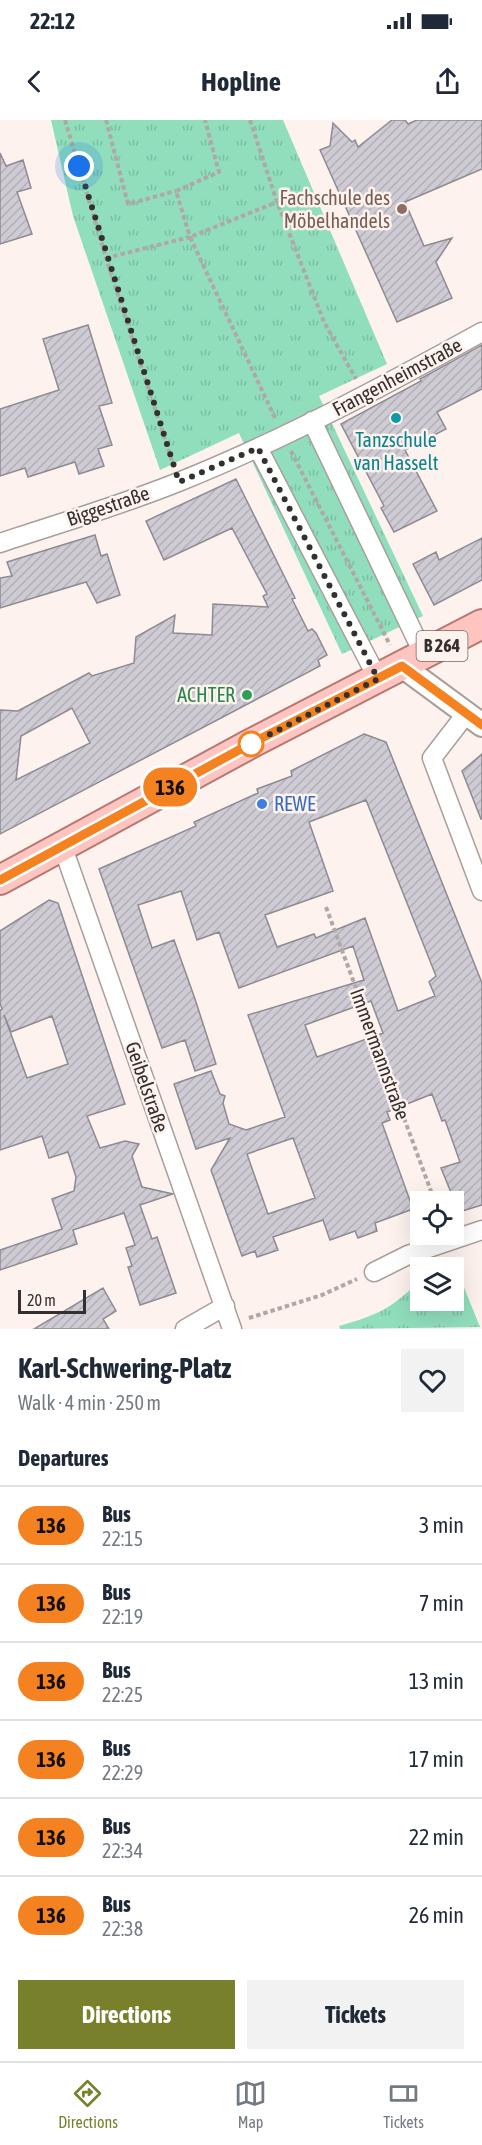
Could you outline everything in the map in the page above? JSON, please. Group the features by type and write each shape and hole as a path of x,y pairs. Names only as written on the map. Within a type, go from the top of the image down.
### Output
{"main road":[{"name":"B 264","path":"0,880 62,845 482,624"}],"street":[{"name":"Frangenheimstraße","path":"312,421 366,396 482,332"},
{"name":"Biggestraße","path":"0,543 179,482 258,448 312,421"},
{"path":"312,421 401,667"},
{"path":"258,448 401,667 474,719 432,758 482,891"},
{"name":"Geibelstraße","path":"62,845 232,1327"},
{"path":"374,1272 408,1255 482,1230"},
{"path":"185,1329 225,1306"}],"path":[{"path":"65,120 106,258 179,482"},
{"path":"106,120 128,204 176,191 219,172 205,120"},
{"path":"250,120 277,202 324,322 366,396"},
{"path":"176,191 190,237 283,435 401,667"},
{"path":"106,258 190,237 277,202"},
{"name":"Immermannstraße","path":"326,907 431,1191"},
{"path":"232,1327 322,1295 374,1272"}],"green space":[{"path":"51,120 283,120 387,364 319,396 423,616 342,654 239,433 160,470 73,216"},
{"path":"464,1287 480,1327 340,1329 339,1326 383,1310 410,1290 410,1311 464,1311"}],"building":[{"path":"392,120 405,120 408,124 417,120 482,120 482,169 405,202 424,246 452,238 436,262 452,298 397,322 320,150 330,146 333,123 352,142 355,140 358,147"},
{"path":"0,153 6,166 23,160 31,188 17,192 32,234 0,244"},
{"path":"88,325 112,403 99,406 112,445 98,449 104,466 79,474 75,462 28,477 25,468 0,476 0,409 59,390 43,339"},
{"path":"482,345 482,389 437,412 446,429 405,450 437,511 394,532 381,508 384,506 341,424"},
{"path":"236,479 295,598 292,599 308,631 312,629 316,633 327,655 318,660 320,666 0,834 0,710 18,711 89,673 92,676 134,663 136,637 175,615 173,633 212,635 213,604 268,607 263,596 267,594 232,528 164,560 146,521","holes":["72,708 90,743 16,780 21,736"]},
{"path":"95,535 101,556 107,554 120,595 97,603 86,582 0,608 0,578 12,576 7,562"},
{"path":"482,538 482,580 434,605 413,564 436,552 439,560"},
{"path":"364,734 386,742 482,983 482,1205 464,1210 464,1191 450,1191 441,1168 460,1162 445,1120 442,1121 432,1094 387,1112 390,1120 382,1123 410,1201 410,1210 375,1223 377,1231 358,1238 355,1231 330,1240 323,1220 273,1237 278,1250 257,1257 255,1251 242,1256 211,1170 230,1138 196,1149 174,1084 211,1071 220,1094 225,1096 223,1103 229,1124 246,1130 285,1117 248,1015 364,980 353,946 239,988 219,932 197,940 181,891 138,905 152,948 174,940 195,999 216,1064 195,1071 185,1040 162,1048 99,869 196,826 194,822 258,793 257,789 292,776 291,771","holes":["366,800 436,976 429,982 435,996 398,1011 365,918 316,938 314,934 277,947 265,915 333,891 309,822","371,1001 383,1033 317,1057 305,1025","293,1138 315,1198 268,1214 247,1154"]},
{"path":"482,754 482,819 481,819 462,771"},
{"path":"49,900 58,903 125,1104 87,1116 100,1148 125,1141 139,1144 132,1156 142,1187 173,1194 140,1205 152,1239 157,1237 176,1293 140,1305 128,1267 132,1266 126,1248 135,1245 124,1213 73,1230 77,1244 0,1270 0,1250 62,1229 52,1199 74,1191 76,1177 68,1152 49,1158 42,1136 0,1150 0,1010 2,1009 0,1003 0,931","holes":["4,1015 11,1032 52,1016 68,1064 27,1078"]},
{"path":"103,1288 116,1311 103,1319 109,1329 34,1329"}],"bus line":[{"name":"136","path":"0,880 250,744 402,666 482,725"}],"place":[{"name":"Fachschule des Möbelhandels","path":"402,209"},
{"name":"Tanzschule van Hasselt","path":"396,418"},
{"name":"ACHTER","path":"247,695"},
{"name":"REWE","path":"262,804"}],"route":[{"path":"79,166 106,258 179,482 258,448 378,679 251,744"}]}
